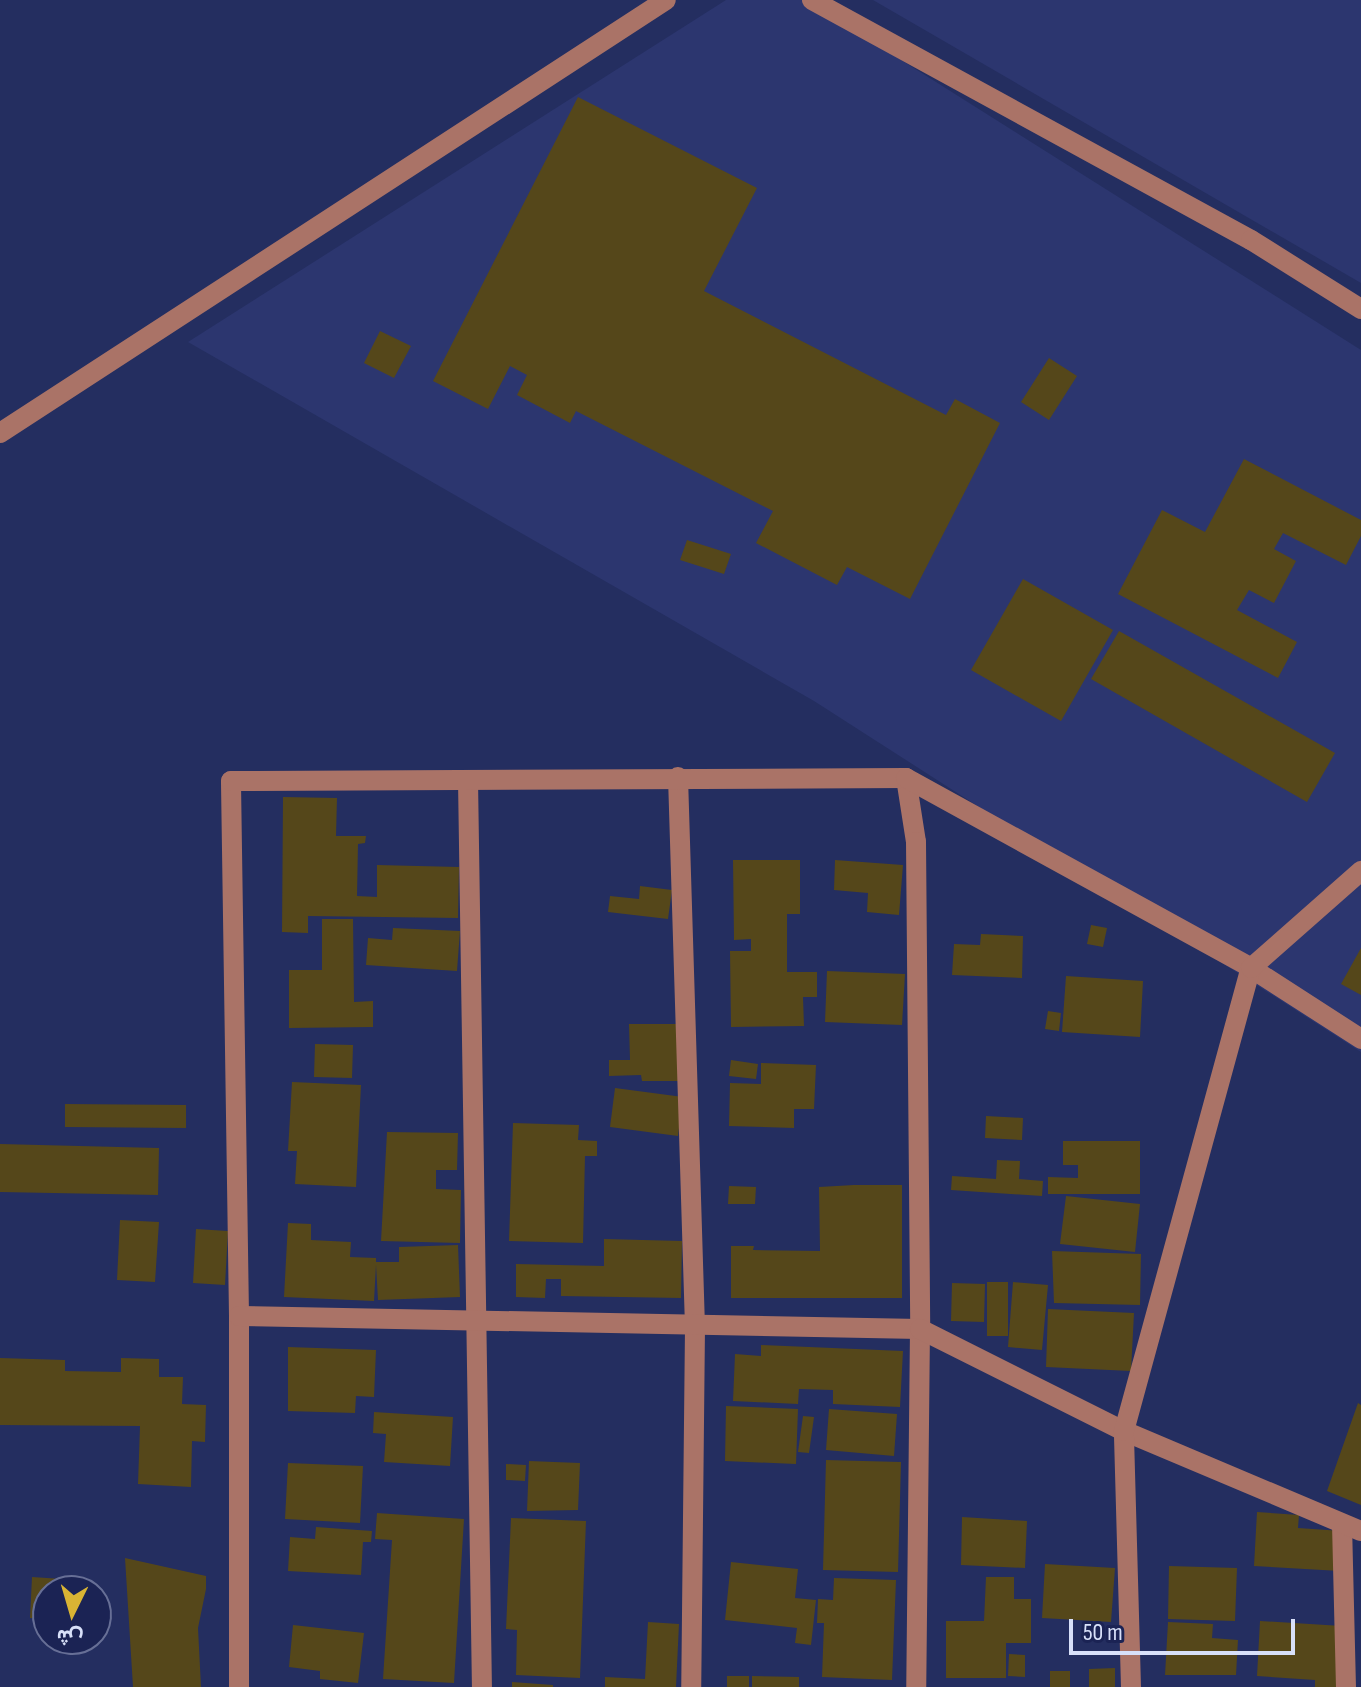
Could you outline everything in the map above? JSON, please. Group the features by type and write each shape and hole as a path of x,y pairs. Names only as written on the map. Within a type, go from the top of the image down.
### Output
{"street":[{"path":"0,433 666,0"},
{"path":"812,0 1251,240 1361,309"},
{"path":"678,777 695,1327 691,1687"},
{"path":"906,778 916,842 920,1329 916,1687"},
{"path":"239,1687 239,1316 231,781 906,778 1251,968 1361,1039"},
{"path":"468,780 479,1323 482,1687"},
{"path":"1131,1687 1124,1431 1251,968 1361,871"},
{"path":"239,1316 479,1323 920,1329 1124,1431 1352,1527 1346,1687"}],"shaded area":[{"path":"726,0 806,0 1361,350 1361,1052 814,701 188,342"},
{"path":"873,0 1361,0 1361,283"}],"building":[{"path":"578,97 757,188 704,291 946,415 955,399 1000,423 910,599 847,567 837,585 756,543 773,511 576,411 570,423 517,395 527,375 510,366 488,409 433,381"},
{"path":"380,331 411,346 394,378 364,363"},
{"path":"1049,358 1077,376 1049,420 1021,402"},
{"path":"1244,459 1361,520 1361,536 1346,565 1283,533 1274,549 1296,561 1274,603 1249,590 1237,610 1297,642 1278,678 1118,594 1162,510 1205,532"},
{"path":"687,540 731,554 724,574 680,560"},
{"path":"1023,579 1113,630 1061,721 971,670"},
{"path":"1119,631 1335,753 1307,802 1091,679"},
{"path":"283,797 337,798 336,836 366,836 365,843 358,844 357,896 377,897 377,865 459,867 458,918 308,916 308,933 282,932"},
{"path":"733,860 800,860 800,914 787,914 787,972 817,972 817,997 803,997 804,1026 731,1027 730,951 751,951 751,939 734,940"},
{"path":"835,860 903,865 899,915 867,912 868,893 834,890"},
{"path":"640,886 672,890 668,919 608,912 610,896 639,899"},
{"path":"322,919 353,919 354,1002 373,1001 373,1027 289,1028 289,970 322,970"},
{"path":"1091,925 1107,928 1103,947 1087,944"},
{"path":"393,928 460,931 457,971 366,965 368,938 392,940"},
{"path":"981,934 1023,936 1022,978 952,975 954,944 980,945"},
{"path":"1361,948 1361,995 1341,984"},
{"path":"827,971 905,974 902,1025 825,1022"},
{"path":"1066,976 1143,981 1140,1037 1062,1032"},
{"path":"1048,1011 1061,1013 1059,1031 1045,1029"},
{"path":"629,1024 680,1024 681,1081 642,1081 641,1075 609,1076 609,1060 630,1060"},
{"path":"315,1044 353,1045 352,1078 314,1077"},
{"path":"731,1060 758,1064 756,1079 729,1076"},
{"path":"761,1063 816,1065 814,1109 794,1109 794,1128 729,1126 730,1083 761,1084"},
{"path":"292,1082 361,1085 356,1187 295,1184 297,1151 288,1151"},
{"path":"615,1088 683,1097 678,1136 610,1127"},
{"path":"65,1104 186,1105 186,1128 65,1127"},
{"path":"986,1116 1023,1118 1022,1140 985,1138"},
{"path":"513,1123 579,1125 578,1140 597,1141 597,1156 585,1156 583,1243 509,1241"},
{"path":"387,1132 458,1133 457,1170 436,1170 436,1189 461,1190 460,1243 381,1241"},
{"path":"1063,1141 1140,1141 1140,1194 1048,1194 1048,1177 1078,1178 1078,1165 1063,1165"},
{"path":"0,1144 159,1148 158,1195 0,1192"},
{"path":"997,1160 1020,1161 1019,1179 1043,1181 1042,1196 951,1190 952,1176 996,1179"},
{"path":"902,1185 902,1298 731,1298 731,1246 754,1246 753,1250 820,1251 819,1187"},
{"path":"729,1186 756,1187 755,1204 728,1204"},
{"path":"1066,1196 1140,1204 1135,1252 1060,1244"},
{"path":"120,1220 159,1222 155,1282 117,1280"},
{"path":"288,1223 311,1224 311,1240 351,1242 350,1257 376,1258 376,1262 399,1262 399,1247 458,1245 460,1297 378,1300 376,1265 374,1301 284,1297"},
{"path":"196,1229 228,1231 225,1285 193,1283"},
{"path":"604,1239 682,1241 681,1298 561,1296 561,1279 546,1279 545,1298 516,1297 516,1264 604,1266"},
{"path":"1052,1251 1141,1254 1140,1305 1054,1303"},
{"path":"987,1282 1008,1282 1008,1336 987,1336"},
{"path":"1013,1282 1048,1285 1042,1350 1008,1347"},
{"path":"952,1283 985,1284 984,1322 951,1321"},
{"path":"1048,1309 1134,1313 1131,1371 1046,1367"},
{"path":"761,1345 903,1351 900,1407 833,1404 833,1390 799,1389 798,1404 733,1401 735,1354 761,1356"},
{"path":"288,1347 376,1350 374,1397 356,1396 355,1413 288,1411"},
{"path":"0,1358 65,1360 65,1371 121,1372 121,1358 159,1359 159,1377 183,1377 182,1404 206,1405 205,1442 192,1441 191,1487 138,1484 140,1426 0,1425"},
{"path":"1358,1403 1361,1405 1361,1505 1327,1491"},
{"path":"726,1406 798,1409 796,1464 725,1461"},
{"path":"829,1409 897,1414 894,1456 826,1450"},
{"path":"374,1412 453,1417 450,1466 384,1462 386,1434 373,1433"},
{"path":"803,1416 814,1417 809,1453 798,1452"},
{"path":"826,1460 901,1462 898,1572 823,1570"},
{"path":"529,1461 580,1463 578,1510 527,1511"},
{"path":"288,1463 363,1466 360,1523 285,1519"},
{"path":"506,1464 526,1465 525,1481 506,1480"},
{"path":"1257,1512 1299,1515 1298,1528 1342,1531 1340,1571 1254,1566"},
{"path":"377,1513 464,1519 454,1683 383,1679 392,1540 375,1539"},
{"path":"962,1517 1027,1521 1025,1568 961,1565"},
{"path":"511,1518 586,1521 580,1678 516,1675 517,1630 506,1629"},
{"path":"316,1527 372,1531 371,1542 363,1542 361,1575 288,1571 290,1537 315,1539"},
{"path":"125,1558 206,1576 198,1628 201,1687 133,1687"},
{"path":"731,1562 798,1569 795,1598 816,1600 811,1645 795,1643 797,1628 725,1620"},
{"path":"1045,1564 1115,1568 1111,1622 1042,1618"},
{"path":"1169,1566 1237,1568 1235,1621 1168,1619"},
{"path":"32,1577 32,1618 30,1618"},
{"path":"986,1577 1014,1577 1014,1599 1031,1599 1031,1643 1006,1643 1006,1678 946,1678 946,1621 984,1621"},
{"path":"834,1578 896,1580 892,1680 822,1677 824,1623 817,1623 818,1599 833,1600"},
{"path":"1260,1621 1342,1626 1338,1687 1315,1687 1315,1680 1257,1676"},
{"path":"648,1622 679,1624 676,1687 605,1687 605,1677 645,1679"},
{"path":"1168,1622 1213,1624 1212,1638 1238,1640 1236,1675 1165,1675"},
{"path":"293,1625 364,1633 358,1683 320,1679 320,1671 289,1667"},
{"path":"1009,1654 1025,1655 1025,1677 1008,1676"},
{"path":"1115,1668 1115,1687 1089,1687 1089,1669"},
{"path":"1050,1671 1070,1671 1070,1687 1050,1687"},
{"path":"727,1676 749,1676 749,1687 727,1687"},
{"path":"752,1676 799,1677 799,1687 752,1687"},
{"path":"512,1682 553,1685 553,1687 512,1687"}]}
